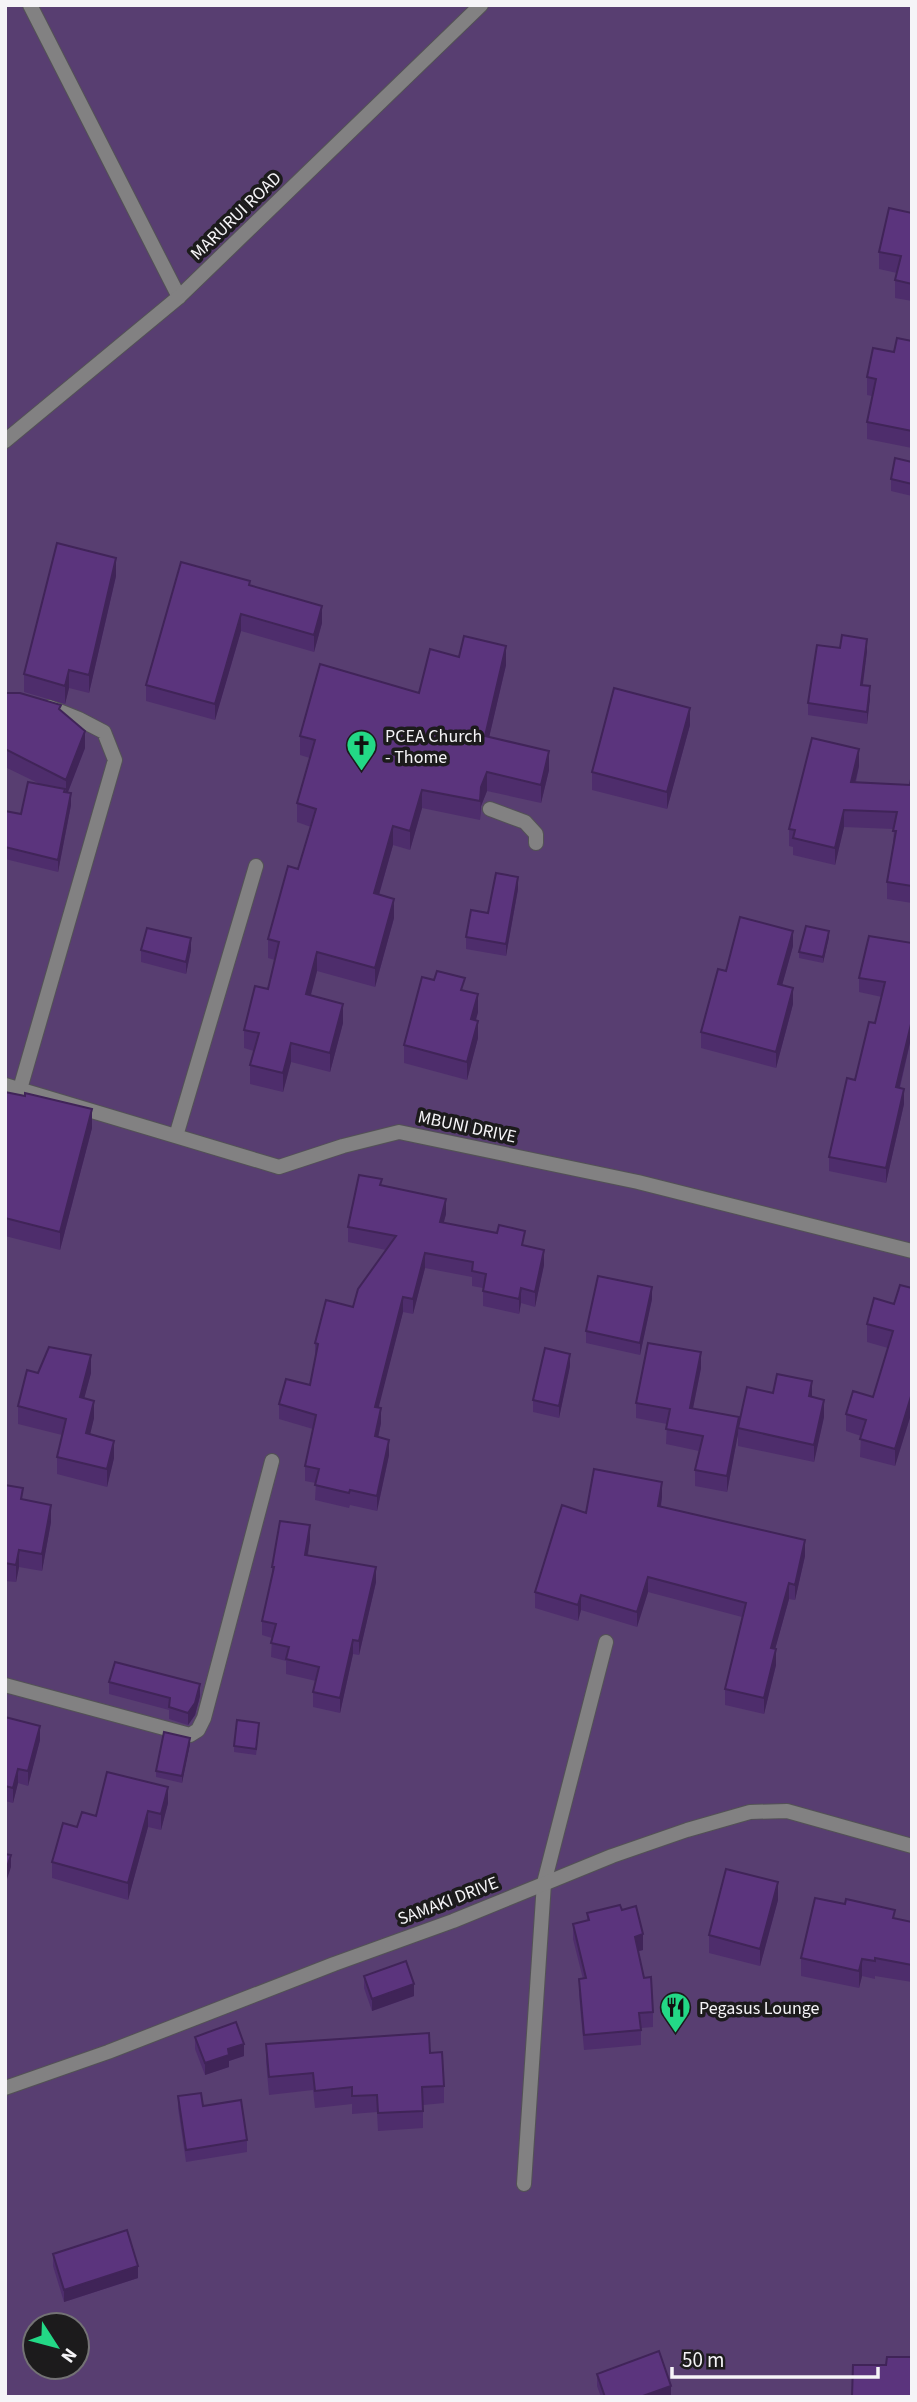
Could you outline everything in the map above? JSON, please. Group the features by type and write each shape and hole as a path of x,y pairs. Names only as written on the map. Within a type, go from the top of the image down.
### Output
{"street":[{"path":"30,5 179,297"},
{"name":"MARURUI ROAD","path":"5,440 179,297 481,5"},
{"path":"20,1088 115,760 104,732 79,719 30,702"},
{"path":"490,809 525,822 536,834 536,843"},
{"path":"176,1136 256,866"},
{"name":"MBUNI DRIVE","path":"5,1085 279,1167 399,1132 638,1182 912,1251"},
{"path":"5,1685 190,1735 198,1730 204,1718 272,1461"},
{"path":"524,2184 544,1883 606,1642"},
{"name":"SAMAKI DRIVE","path":"5,2088 108,2052 687,1830 750,1812 787,1811 912,1846"}],"shaded area":[{"path":"5,5 912,5 912,2397 5,2397"}],"building":[{"path":"889,208 912,213 912,284 895,280 901,256 879,252"},
{"path":"897,338 912,341 912,431 867,422 876,379 867,377 873,348 894,352"},
{"path":"895,458 912,462 912,484 891,479"},
{"path":"57,543 116,558 89,675 69,670 65,686 24,674"},
{"path":"181,562 250,581 249,585 322,606 314,635 241,614 215,704 146,685"},
{"path":"842,635 867,639 861,685 870,686 867,712 808,703 817,645 840,648"},
{"path":"464,636 506,646 485,736 549,751 541,785 487,772 481,787 480,801 422,790 410,831 393,826 374,893 394,899 375,968 317,952 306,994 343,1004 330,1053 291,1043 283,1073 250,1065 259,1033 244,1030 255,986 268,989 279,942 268,939 288,866 298,869 316,809 297,803 315,740 300,736 320,664 419,693 430,649 459,657"},
{"path":"614,688 690,708 667,792 592,772"},
{"path":"5,693 20,693 61,705 59,709 85,731 66,780 5,749"},
{"path":"812,738 859,749 851,782 910,785 912,774 912,886 887,882 897,812 844,810 835,848 793,838 795,830 789,829"},
{"path":"28,782 65,789 64,792 71,793 58,860 5,847 5,811 21,814"},
{"path":"496,873 518,877 506,944 466,937 471,910 488,913"},
{"path":"740,917 793,931 778,984 793,988 776,1052 701,1032 718,969 726,971"},
{"path":"806,926 829,931 823,957 799,952"},
{"path":"147,928 191,938 186,962 141,950"},
{"path":"869,936 912,943 912,1020 896,1087 904,1089 886,1168 829,1157 847,1078 855,1080 869,1022 875,1023 885,982 859,978"},
{"path":"437,971 465,978 461,990 478,994 471,1019 478,1021 467,1062 404,1045 422,977 434,980"},
{"path":"5,1092 25,1096 25,1093 92,1109 60,1232 5,1218"},
{"path":"359,1175 382,1179 380,1185 446,1199 440,1222 497,1233 499,1225 525,1231 522,1245 544,1250 535,1292 521,1288 519,1299 483,1291 486,1274 472,1271 473,1262 425,1253 413,1299 403,1297 375,1407 381,1408 375,1436 389,1440 377,1496 315,1485 319,1469 305,1466 316,1415 279,1404 286,1379 310,1385 318,1344 315,1343 326,1300 353,1307 358,1289 396,1236 348,1227"},
{"path":"598,1276 652,1287 640,1343 586,1331"},
{"path":"900,1285 912,1288 912,1393 895,1449 860,1439 866,1420 846,1414 853,1391 873,1397 893,1331 867,1324 874,1298 894,1304"},
{"path":"648,1343 701,1352 690,1408 739,1417 727,1476 695,1470 703,1436 666,1429 670,1409 636,1403"},
{"path":"49,1347 91,1355 80,1397 94,1401 86,1433 114,1441 107,1469 57,1457 66,1419 18,1406 27,1370 38,1373"},
{"path":"545,1348 570,1354 559,1406 533,1400"},
{"path":"777,1374 812,1381 809,1396 824,1400 814,1445 738,1428 747,1387 773,1393"},
{"path":"594,1469 662,1482 658,1506 805,1540 795,1585 789,1583 771,1648 776,1649 764,1698 725,1689 746,1603 648,1577 637,1612 581,1595 578,1605 535,1592 562,1505 586,1513"},
{"path":"5,1485 23,1488 21,1499 51,1505 42,1554 19,1550 16,1565 5,1563"},
{"path":"280,1521 310,1525 305,1555 376,1567 359,1641 353,1640 340,1698 313,1692 319,1667 286,1659 289,1647 271,1643 276,1624 262,1621 274,1567"},
{"path":"115,1662 200,1684 195,1703 188,1713 169,1707 170,1698 109,1682"},
{"path":"5,1717 40,1726 28,1771 18,1769 13,1788 5,1786"},
{"path":"237,1720 259,1723 256,1749 234,1746"},
{"path":"164,1732 190,1738 182,1776 156,1771"},
{"path":"107,1772 168,1787 161,1814 148,1811 128,1883 52,1862 63,1823 77,1827 82,1812 96,1816"},
{"path":"5,1854 11,1855 5,1873"},
{"path":"726,1869 778,1882 760,1949 709,1935"},
{"path":"815,1898 845,1904 846,1899 895,1910 893,1918 912,1922 912,1965 875,1958 875,1961 862,1959 859,1971 801,1958"},
{"path":"620,1905 622,1910 636,1906 643,1934 635,1937 644,1978 651,1977 653,2012 639,2013 641,2030 584,2035 579,1979 586,1978 573,1924 589,1920 587,1913"},
{"path":"406,1961 414,1984 372,1999 364,1976"},
{"path":"236,2022 244,2044 228,2049 229,2055 205,2063 195,2037"},
{"path":"429,2033 430,2053 442,2052 444,2086 422,2087 423,2111 378,2113 377,2095 352,2096 352,2087 315,2091 313,2073 269,2077 266,2044"},
{"path":"201,2093 203,2106 241,2100 247,2140 186,2150 178,2096"},
{"path":"127,2230 138,2266 64,2290 53,2254"},
{"path":"659,2351 671,2386 640,2397 605,2397 597,2374"},
{"path":"887,2357 912,2357 912,2397 852,2397 853,2365 886,2365"}],"place":[{"name":"PCEA Church - Thome","path":"362,773"},
{"name":"Pegasus Lounge","path":"676,2035"}]}
